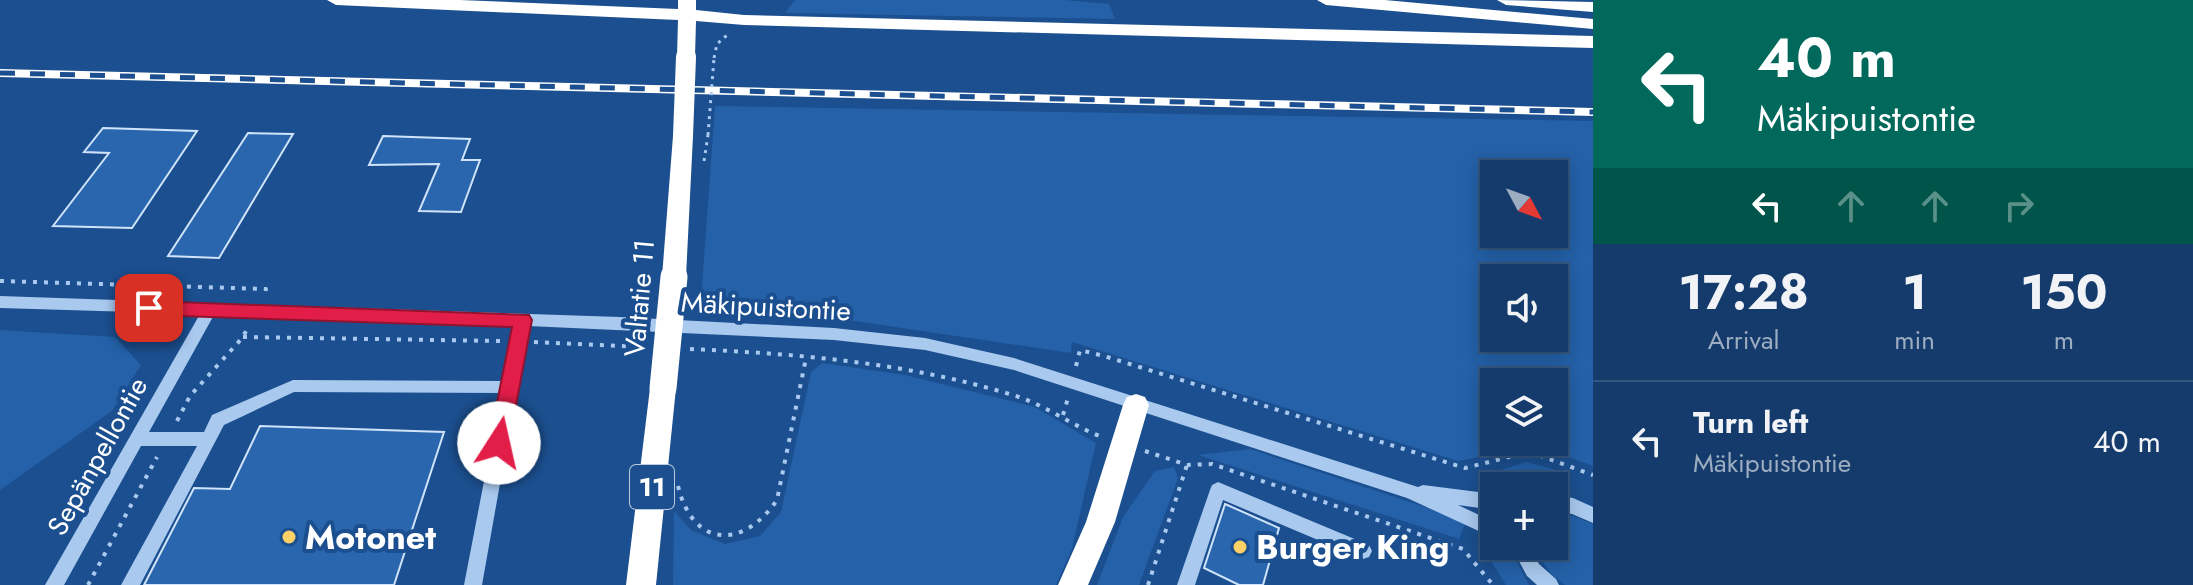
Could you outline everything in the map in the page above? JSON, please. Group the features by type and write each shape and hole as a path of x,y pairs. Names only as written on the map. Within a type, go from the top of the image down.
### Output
{"highway":[{"path":"336,0 687,8 744,20 1593,42"},
{"path":"1326,0 1593,24"},
{"path":"1506,0 1593,7"},
{"name":"Valtatie 11","path":"641,585 674,277 687,8"},
{"path":"1073,585 1100,522 1136,405"}],"street":[{"name":"Mäkipuistontie","path":"0,302 834,334 925,344 1014,364 1072,382 1411,492 1480,524"},
{"name":"Sepänpellontie","path":"54,585 209,311"},
{"path":"473,585 522,320"},
{"path":"130,585 218,420 293,386 509,387"},
{"path":"136,439 209,439"},
{"path":"1186,585 1218,490 1363,551"},
{"name":"Mäkipuistontie","path":"1411,492 1480,500"},
{"path":"1568,505 1593,515"},
{"path":"1535,578 1550,585"}],"path":[{"path":"708,135 714,58"},
{"path":"1063,415 1080,350 1465,468 1513,456 1541,456 1593,475"},
{"path":"678,484 680,505 703,530 716,536 735,537 748,532 771,513 777,500 806,358"},
{"path":"1125,445 1187,465 1212,464 1463,549 1493,585"},
{"path":"1148,585 1187,465"}],"shaded area":[{"path":"795,0 1065,0 1109,4 1115,19 785,13"},
{"path":"715,106 1593,121 1593,466 1567,456 1568,368 1480,368 1480,456 1483,456 1458,461 1072,342 1071,353 821,316 700,314"},
{"path":"0,330 115,337 141,365 112,411 0,490"},
{"path":"822,363 905,375 1035,407 1096,443 1072,549 1056,585 673,585 674,511 691,530 725,544 760,536 781,512 811,372"},
{"path":"1250,449 1431,509 1465,524 1459,539 1198,455"},
{"path":"1527,462 1556,470 1554,472 1493,472"},
{"path":"1174,467 1178,478 1139,585 1097,585 1123,517 1155,471"},
{"path":"1568,515 1593,524 1593,585 1565,585 1550,573 1542,560 1568,560"},
{"path":"1490,560 1516,560 1529,585 1506,585"}],"building":[{"path":"103,128 197,131 132,228 53,226 109,153 84,152"},
{"path":"248,133 293,134 219,258 168,256"},
{"path":"383,136 470,139 462,160 480,160 461,212 419,211 439,164 369,165"},
{"name":"Motonet","path":"260,426 444,432 394,585 144,585 194,488 230,489"},
{"name":"Burger King","path":"1225,504 1279,528 1263,585 1239,585 1204,568"}],"railway":[{"path":"0,73 1593,112"}],"place":[{"name":"Motonet","path":"289,537"},
{"name":"Burger King","path":"1240,547"}],"route":[{"path":"149,308 522,320 499,443"}]}
